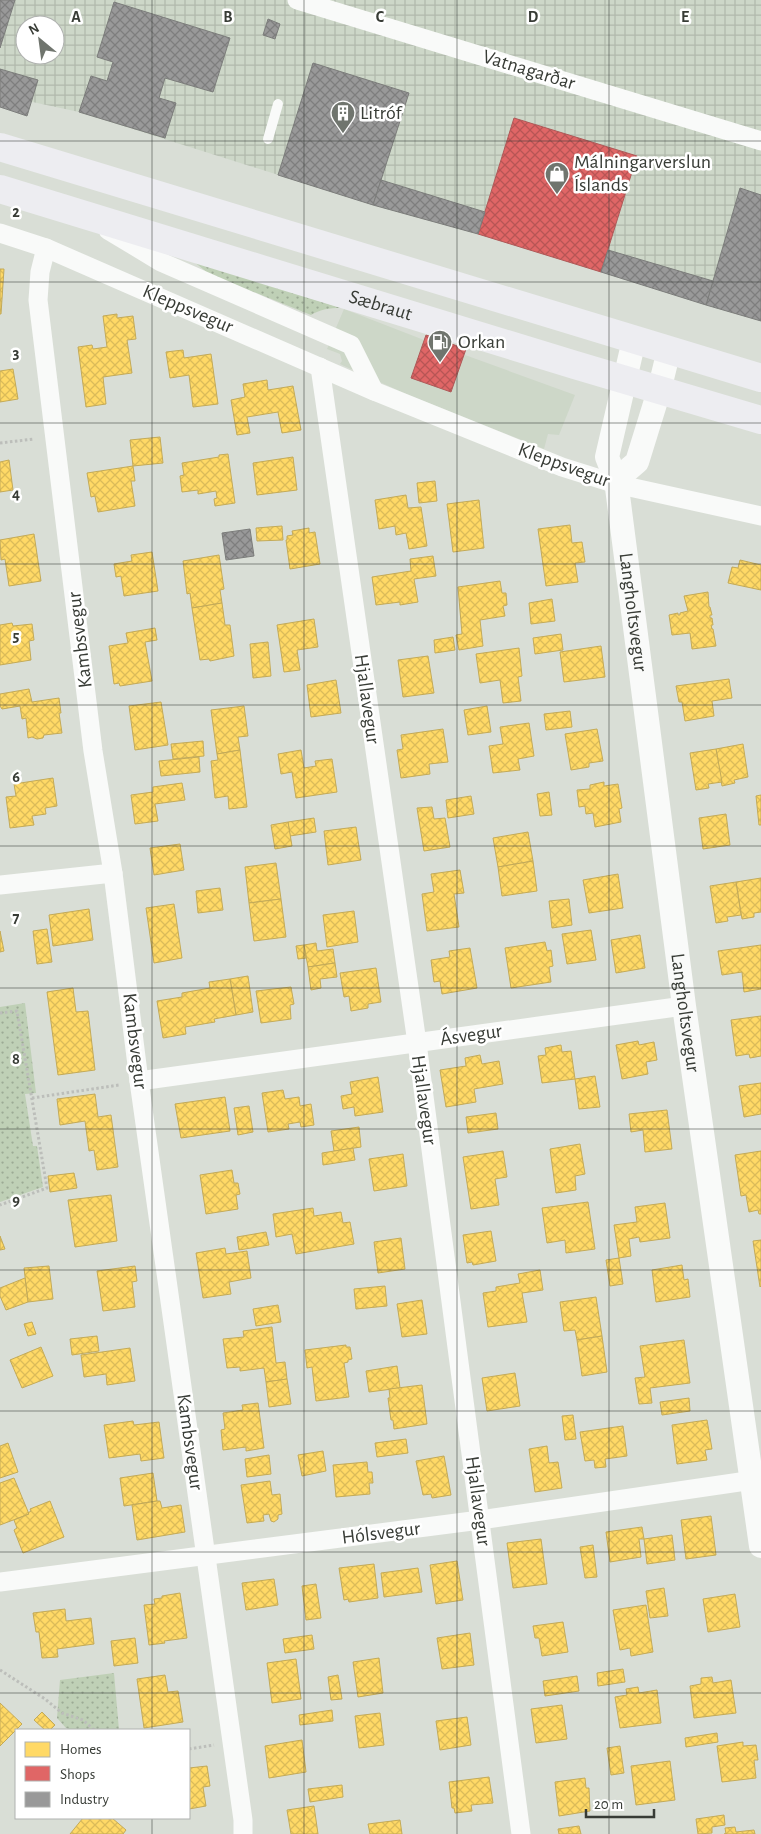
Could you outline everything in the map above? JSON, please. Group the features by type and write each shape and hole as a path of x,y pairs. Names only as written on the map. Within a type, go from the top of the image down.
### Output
{"main road":[{"name":"Sæbraut","path":"0,147 761,378"},
{"name":"Sæbraut","path":"0,188 659,391 761,420"}],"street":[{"name":"Vatnagarðar","path":"297,0 761,141"},
{"name":"Kleppsvegur","path":"82,214 161,262 351,345 374,391"},
{"name":"Kleppsvegur","path":"0,233 46,248 374,391 562,467 616,482 761,516"},
{"name":"Kambsvegur","path":"46,248 40,272 38,300 93,752 113,873 205,1555 243,1820 243,1834"},
{"name":"Langholtsvegur","path":"634,340 607,457 616,482 684,1006 756,1479 761,1546"},
{"path":"616,482 637,462 659,391 669,350"},
{"name":"Hjallavegur","path":"320,367 416,1043 521,1834"},
{"path":"0,885 113,873"},
{"name":"Ásvegur","path":"140,1081 684,1006"},
{"name":"Hólsvegur","path":"0,1582 480,1520 756,1479"}],"lane":[{"path":"268,139 278,104"}],"path":[{"path":"0,443 55,437"},
{"path":"0,1014 17,1011 47,1188 0,1205"},
{"path":"32,1098 140,1081"},
{"path":"0,1670 45,1699 62,1713 83,1720 93,1729"}],"shaded area":[{"path":"0,0 761,0 761,321 478,234 373,205 79,112 0,95"},
{"path":"344,309 424,340 426,335 466,349 465,355 575,395 559,435 548,434 544,449 404,393 340,364 342,361 340,354 327,349"}],"green space":[{"path":"193,261 341,308 325,309 311,315 209,274"},
{"path":"25,1003 36,1093 25,1094 33,1146 37,1146 43,1187 0,1202 0,1007"},
{"path":"114,1673 119,1729 66,1728 57,1718 60,1680"}],"building: Homes":[{"path":"0,269 4,269 1,314 0,314"},
{"path":"117,314 117,318 133,316 136,339 127,340 132,373 103,377 106,404 86,407 78,347 92,345 93,349 107,347 103,316"},
{"path":"183,350 184,358 211,354 218,404 193,407 189,375 170,378 166,352"},
{"path":"13,369 18,399 0,402 0,371"},
{"path":"267,380 268,390 293,386 301,430 282,433 278,412 247,417 250,433 237,435 231,400 245,397 243,384"},
{"path":"160,437 163,463 133,466 130,440"},
{"path":"228,454 235,503 215,506 216,491 198,494 198,490 182,492 180,476 184,475 182,463"},
{"path":"293,457 297,490 257,495 253,463"},
{"path":"9,460 13,490 0,492 0,462"},
{"path":"133,466 135,481 131,481 135,506 98,512 95,496 91,497 87,473"},
{"path":"435,481 437,501 419,503 417,483"},
{"path":"406,495 408,508 421,507 427,546 409,549 406,533 396,535 395,526 379,529 375,500"},
{"path":"479,500 484,548 453,552 447,504"},
{"path":"570,525 572,543 582,542 585,562 575,563 578,582 546,586 538,529"},
{"path":"282,526 283,540 257,541 256,528"},
{"path":"309,528 309,533 315,532 320,564 290,569 287,536 293,535 292,531"},
{"path":"34,534 41,581 9,586 5,559 1,560 0,540"},
{"path":"152,552 158,591 124,596 121,576 116,577 114,564 132,561 131,555"},
{"path":"219,555 224,589 220,590 222,603 192,608 190,593 187,594 183,561"},
{"path":"433,556 436,576 414,579 418,602 400,605 400,602 376,605 372,577 411,571 410,559"},
{"path":"740,560 761,565 761,590 728,583 732,567 738,568"},
{"path":"500,581 502,593 506,593 507,605 503,606 505,616 480,620 483,646 459,650 456,635 462,634 458,587"},
{"path":"708,592 709,607 712,615 710,615 710,618 712,618 713,625 711,625 716,646 692,649 690,633 672,635 669,615 678,613 680,615 680,613 688,611 684,596"},
{"path":"552,599 555,621 531,624 529,603"},
{"path":"222,603 225,625 230,625 234,656 210,661 209,659 200,660 192,608"},
{"path":"314,619 318,647 297,650 300,670 284,672 277,625"},
{"path":"12,623 13,626 32,624 34,640 29,641 31,660 0,665 0,625"},
{"path":"155,628 157,640 145,642 152,681 120,686 119,683 114,684 109,646 128,643 126,633"},
{"path":"561,634 563,650 535,654 533,638"},
{"path":"453,637 455,650 435,653 434,640"},
{"path":"268,642 271,676 253,678 250,644"},
{"path":"601,646 605,677 564,682 560,652"},
{"path":"519,648 522,676 518,677 521,701 503,703 500,680 480,683 476,654"},
{"path":"428,656 434,693 403,697 398,660"},
{"path":"729,679 732,698 712,701 714,716 685,721 682,702 679,702 676,686"},
{"path":"336,680 341,713 311,717 307,685"},
{"path":"29,689 32,702 59,698 62,733 44,735 43,738 37,739 28,738 26,718 22,719 20,706 2,709 0,706 0,694"},
{"path":"161,702 168,745 135,750 129,706"},
{"path":"244,706 248,736 238,737 240,750 217,754 211,710"},
{"path":"487,706 491,732 468,735 464,710"},
{"path":"570,711 572,727 546,730 544,714"},
{"path":"529,723 534,756 518,759 520,770 493,773 489,746 503,744 500,727"},
{"path":"443,729 448,762 429,764 430,774 401,778 397,750 403,749 401,735"},
{"path":"597,729 603,761 589,763 589,767 571,770 565,734"},
{"path":"203,741 204,756 173,759 171,744"},
{"path":"743,744 748,777 734,780 735,783 722,786 716,749"},
{"path":"716,749 722,782 708,784 709,788 696,790 690,753"},
{"path":"240,750 247,807 229,809 228,796 215,798 211,761 218,760 217,754"},
{"path":"301,750 304,768 316,766 315,761 332,759 337,792 296,798 292,772 281,774 278,754"},
{"path":"199,757 200,772 161,776 159,761"},
{"path":"53,778 57,806 45,808 46,814 32,816 34,825 10,828 6,797 16,796 14,784"},
{"path":"604,782 604,786 618,784 622,808 619,809 621,822 595,827 593,813 586,814 585,806 579,807 577,790 590,789 590,785"},
{"path":"182,783 185,800 155,804 158,821 135,824 131,795 153,792 153,787"},
{"path":"549,792 552,815 540,816 537,794"},
{"path":"761,795 761,825 759,825 756,796"},
{"path":"471,796 474,814 448,818 446,800"},
{"path":"432,807 434,819 445,818 450,847 424,851 417,808"},
{"path":"726,814 730,845 703,849 699,818"},
{"path":"314,818 316,832 290,836 288,822"},
{"path":"288,822 292,846 275,849 271,825"},
{"path":"356,827 361,860 328,865 324,831"},
{"path":"528,832 533,861 498,867 493,838"},
{"path":"180,844 184,870 154,875 150,848"},
{"path":"533,861 537,891 502,896 498,867"},
{"path":"276,863 281,899 249,903 245,867"},
{"path":"460,870 464,893 454,894 459,927 427,931 422,894 434,892 431,874"},
{"path":"618,874 623,908 589,913 583,880"},
{"path":"761,878 761,912 754,913 754,917 742,919 736,882"},
{"path":"736,882 741,915 727,917 728,921 716,923 710,886"},
{"path":"220,888 223,910 198,913 196,891"},
{"path":"281,899 286,937 254,941 249,903"},
{"path":"569,899 572,925 552,928 549,901"},
{"path":"174,904 182,958 154,963 146,908"},
{"path":"89,909 93,940 53,946 49,915"},
{"path":"354,911 358,942 327,947 323,915"},
{"path":"47,929 52,962 37,964 33,931"},
{"path":"591,930 596,960 567,964 562,934"},
{"path":"0,931 4,951 0,952"},
{"path":"640,935 645,968 616,973 611,940"},
{"path":"545,942 547,951 551,950 553,966 549,967 551,982 511,988 505,948"},
{"path":"316,943 317,951 333,949 335,963 308,967 304,945"},
{"path":"304,945 306,958 298,959 296,946"},
{"path":"761,945 761,989 744,992 742,972 722,975 718,951"},
{"path":"470,948 477,988 442,994 440,981 434,982 431,960 450,957 449,951"},
{"path":"335,963 337,977 320,979 321,988 311,990 308,967"},
{"path":"376,968 381,1002 368,1004 368,1008 351,1011 349,996 344,997 340,973"},
{"path":"248,976 253,1012 236,1015 230,979"},
{"path":"230,979 236,1015 214,1019 215,1022 185,1027 186,1034 163,1038 157,1001 182,997 182,993 210,988 209,982"},
{"path":"291,987 294,1004 290,1005 291,1019 261,1023 256,991"},
{"path":"73,988 76,1012 88,1011 95,1070 58,1075 47,992"},
{"path":"761,1016 761,1056 750,1058 749,1054 736,1056 731,1020"},
{"path":"638,1041 639,1045 654,1042 657,1060 646,1062 648,1074 622,1079 616,1045"},
{"path":"561,1045 562,1052 571,1051 575,1079 542,1083 538,1056 546,1055 545,1048"},
{"path":"480,1055 482,1064 499,1061 503,1084 474,1089 476,1102 446,1107 440,1070 466,1066 465,1058"},
{"path":"595,1076 600,1107 579,1109 575,1079"},
{"path":"378,1077 383,1112 355,1116 354,1107 343,1109 341,1096 352,1094 350,1082"},
{"path":"761,1083 761,1114 744,1117 739,1086"},
{"path":"283,1090 285,1099 299,1097 300,1106 311,1104 314,1125 301,1127 300,1122 288,1124 289,1129 268,1132 262,1093"},
{"path":"95,1094 98,1117 111,1115 118,1167 97,1170 94,1150 89,1151 85,1121 60,1125 57,1099"},
{"path":"225,1097 230,1131 181,1138 175,1104"},
{"path":"249,1106 253,1132 238,1135 234,1108"},
{"path":"667,1110 672,1149 645,1152 643,1130 631,1132 629,1114"},
{"path":"496,1113 498,1129 468,1133 466,1117"},
{"path":"359,1127 361,1147 334,1151 331,1131"},
{"path":"580,1144 585,1174 575,1176 576,1190 556,1193 550,1149"},
{"path":"353,1148 355,1160 323,1165 322,1153"},
{"path":"503,1151 507,1177 495,1179 499,1205 471,1209 463,1157"},
{"path":"761,1151 761,1214 759,1214 758,1210 749,1212 746,1195 741,1196 735,1155"},
{"path":"403,1154 407,1186 374,1191 369,1159"},
{"path":"232,1170 234,1183 238,1183 240,1194 236,1195 238,1209 206,1214 200,1175"},
{"path":"74,1173 77,1188 50,1192 48,1176"},
{"path":"111,1195 117,1241 75,1247 68,1200"},
{"path":"588,1202 595,1249 566,1253 565,1240 547,1243 542,1208"},
{"path":"665,1203 670,1238 640,1242 639,1237 629,1239 631,1256 619,1258 614,1225 637,1222 635,1207"},
{"path":"313,1208 314,1216 341,1212 343,1223 350,1222 354,1244 296,1254 292,1234 276,1237 273,1214"},
{"path":"491,1231 496,1261 473,1265 472,1262 467,1263 463,1235"},
{"path":"266,1232 269,1245 239,1250 237,1237"},
{"path":"0,1236 5,1249 0,1250"},
{"path":"401,1238 405,1269 378,1273 374,1242"},
{"path":"761,1240 761,1286 760,1287 753,1241"},
{"path":"225,1248 226,1254 247,1251 251,1278 229,1282 231,1294 203,1298 196,1253"},
{"path":"619,1258 623,1284 610,1286 606,1260"},
{"path":"682,1265 684,1280 688,1279 690,1297 656,1302 652,1270"},
{"path":"49,1266 53,1299 28,1302 24,1268"},
{"path":"135,1266 137,1281 132,1282 135,1307 103,1311 97,1271"},
{"path":"540,1270 543,1290 522,1293 527,1322 488,1327 483,1293 496,1291 496,1287 520,1283 518,1274"},
{"path":"25,1278 28,1302 6,1310 0,1296 0,1288"},
{"path":"385,1286 387,1306 356,1309 354,1289"},
{"path":"596,1297 602,1336 577,1340 575,1330 564,1331 560,1302"},
{"path":"422,1300 427,1334 402,1337 397,1304"},
{"path":"278,1305 281,1322 256,1326 253,1309"},
{"path":"32,1322 36,1334 28,1336 24,1324"},
{"path":"272,1327 276,1363 285,1362 287,1379 266,1382 264,1368 240,1371 240,1367 227,1368 223,1339 244,1337 243,1331"},
{"path":"97,1336 99,1351 72,1355 70,1339"},
{"path":"602,1336 607,1372 582,1376 577,1340"},
{"path":"684,1340 690,1383 650,1388 652,1403 639,1404 635,1378 645,1377 640,1346"},
{"path":"346,1345 346,1347 350,1347 352,1359 344,1363 349,1397 316,1401 312,1367 307,1368 305,1350"},
{"path":"41,1347 53,1376 22,1388 10,1360"},
{"path":"130,1348 135,1381 107,1385 106,1374 84,1377 81,1355"},
{"path":"397,1366 400,1388 369,1392 366,1371"},
{"path":"515,1373 520,1406 487,1411 482,1378"},
{"path":"287,1379 291,1404 269,1407 266,1382"},
{"path":"422,1385 427,1424 394,1429 388,1398 390,1398 389,1389"},
{"path":"689,1398 690,1411 662,1415 660,1402"},
{"path":"258,1403 264,1448 246,1451 246,1447 223,1450 221,1430 225,1429 223,1413 243,1410 242,1405"},
{"path":"573,1415 576,1439 565,1440 562,1416"},
{"path":"707,1420 712,1449 705,1450 707,1460 677,1464 672,1425"},
{"path":"133,1421 134,1425 159,1422 164,1458 141,1461 140,1454 109,1458 104,1425"},
{"path":"623,1426 627,1456 605,1459 606,1467 595,1468 594,1460 585,1461 580,1432"},
{"path":"406,1439 408,1453 377,1457 375,1443"},
{"path":"8,1443 18,1472 0,1478 0,1446"},
{"path":"547,1446 549,1463 558,1462 562,1488 535,1492 529,1449"},
{"path":"323,1451 326,1471 302,1476 298,1455"},
{"path":"269,1455 271,1474 247,1477 245,1459"},
{"path":"444,1456 451,1495 432,1498 431,1494 423,1495 416,1461"},
{"path":"367,1462 368,1472 372,1472 373,1483 369,1483 370,1494 336,1497 333,1465"},
{"path":"153,1473 157,1501 124,1506 120,1478"},
{"path":"14,1478 29,1514 0,1525 0,1483"},
{"path":"270,1481 272,1495 280,1494 282,1514 278,1515 278,1519 274,1522 271,1521 269,1514 263,1515 264,1521 247,1523 241,1485"},
{"path":"50,1501 64,1537 23,1553 14,1530 17,1528 14,1520 29,1514 30,1509"},
{"path":"160,1501 162,1508 181,1505 185,1532 137,1540 132,1505"},
{"path":"711,1516 716,1555 686,1559 681,1520"},
{"path":"642,1527 644,1539 639,1539 641,1557 610,1562 606,1532"},
{"path":"672,1535 675,1560 647,1564 644,1539"},
{"path":"541,1539 547,1584 513,1588 507,1543"},
{"path":"593,1545 597,1577 585,1578 580,1547"},
{"path":"457,1561 463,1600 436,1604 430,1565"},
{"path":"374,1564 378,1598 349,1602 348,1599 344,1600 339,1568"},
{"path":"418,1568 422,1592 384,1597 381,1573"},
{"path":"274,1579 278,1605 246,1610 242,1583"},
{"path":"316,1584 321,1618 306,1620 302,1586"},
{"path":"664,1588 668,1616 650,1618 646,1591"},
{"path":"180,1593 187,1638 149,1645 144,1605 155,1604 154,1599 162,1598 162,1596"},
{"path":"735,1594 740,1627 708,1632 703,1599"},
{"path":"646,1605 653,1652 631,1656 630,1648 620,1650 613,1610"},
{"path":"65,1609 66,1621 91,1618 94,1644 57,1649 58,1657 42,1658 39,1632 36,1632 33,1613"},
{"path":"563,1622 568,1652 542,1656 539,1638 535,1638 533,1626"},
{"path":"470,1633 474,1665 442,1669 437,1638"},
{"path":"312,1635 314,1649 285,1653 283,1639"},
{"path":"135,1638 138,1663 114,1666 111,1641"},
{"path":"379,1658 383,1693 358,1697 353,1662"},
{"path":"296,1659 301,1699 272,1703 267,1663"},
{"path":"623,1669 625,1682 598,1686 597,1673"},
{"path":"165,1675 168,1692 178,1691 183,1722 144,1728 137,1679"},
{"path":"338,1675 342,1699 331,1700 328,1677"},
{"path":"577,1676 579,1691 545,1696 543,1681"},
{"path":"712,1677 713,1683 731,1680 736,1713 694,1718 690,1686 701,1684 701,1678"},
{"path":"638,1687 639,1693 657,1690 661,1723 620,1728 615,1697 627,1695 626,1689"},
{"path":"0,1703 22,1724 0,1746"},
{"path":"562,1705 567,1739 536,1743 531,1709"},
{"path":"332,1710 333,1721 300,1725 299,1715"},
{"path":"42,1712 55,1725 51,1729 44,1729 34,1720"},
{"path":"380,1713 384,1745 359,1748 355,1716"},
{"path":"467,1717 471,1745 440,1750 436,1721"},
{"path":"717,1733 718,1742 686,1747 685,1738"},
{"path":"302,1740 306,1772 269,1778 265,1746"},
{"path":"743,1742 743,1746 756,1745 758,1760 754,1760 756,1778 722,1782 717,1746"},
{"path":"620,1746 624,1773 611,1775 607,1748"},
{"path":"670,1761 675,1800 636,1805 631,1766"},
{"path":"207,1766 210,1786 203,1787 206,1806 190,1809 190,1768"},
{"path":"489,1777 493,1803 471,1805 472,1811 455,1813 454,1808 452,1808 449,1782"},
{"path":"585,1778 586,1788 589,1788 590,1811 559,1816 555,1782"},
{"path":"342,1785 343,1797 310,1802 308,1789"},
{"path":"314,1806 318,1834 291,1834 287,1810"},
{"path":"724,1815 725,1825 712,1827 712,1833 698,1834 696,1819"},
{"path":"82,1819 113,1819 126,1830 123,1834 70,1834"},
{"path":"400,1820 402,1834 370,1834 368,1824"},
{"path":"579,1826 581,1834 559,1834 558,1829"},
{"path":"735,1827 736,1832 754,1830 755,1834 726,1834 725,1828"}],"building: Shops":[{"path":"514,118 637,156 601,272 478,234"},
{"path":"426,335 466,349 451,392 411,378"}],"building: Industry":[{"path":"0,0 15,0 0,48"},
{"path":"114,2 230,38 213,92 165,78 159,98 176,103 165,138 79,112 91,76 107,81 113,62 97,57"},
{"path":"268,19 280,24 275,39 263,35"},
{"name":"Litróf","path":"313,63 409,93 373,205 278,175"},
{"path":"0,69 38,80 27,116 0,107"},
{"path":"381,180 485,212 478,234 373,205"},
{"path":"740,188 761,195 761,321 706,305"},
{"path":"608,250 713,281 706,305 601,272"},
{"path":"250,529 254,556 226,560 222,533"}],"place":[{"name":"Litróf","path":"343,134"},
{"name":"Málningarverslun Íslands","path":"557,195"},
{"name":"Orkan","path":"440,363"}]}
